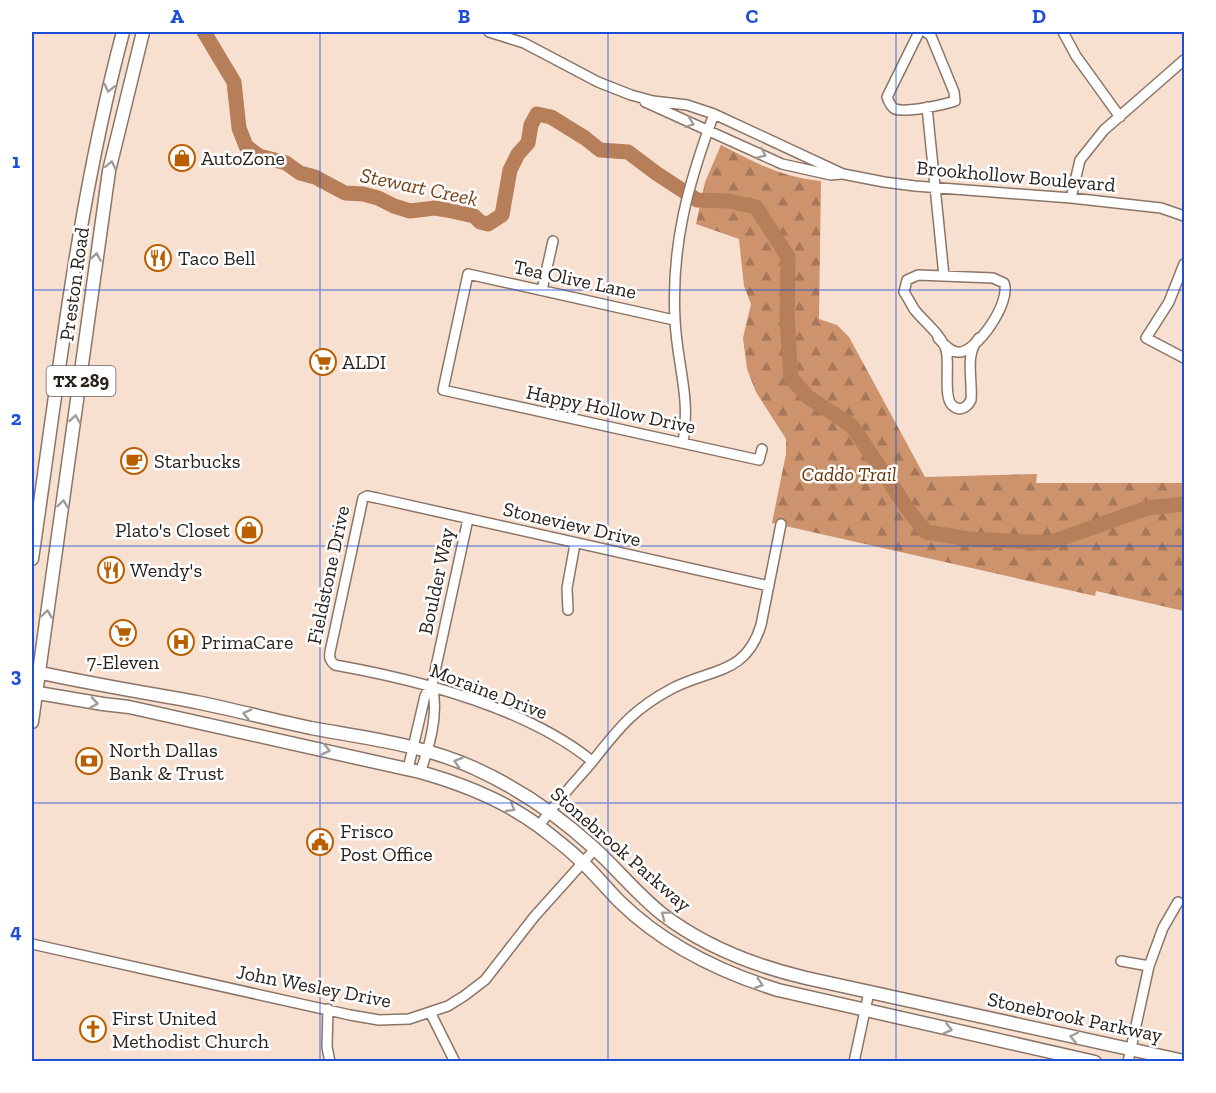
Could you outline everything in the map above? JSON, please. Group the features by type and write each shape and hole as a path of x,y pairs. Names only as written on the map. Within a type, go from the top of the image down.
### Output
{"main road":[{"name":"Preston Road","path":"32,559 69,297 102,115 123,32"},
{"name":"Preston Road","path":"32,722 35,671 66,477 103,214 115,144 143,32"},
{"path":"84,212 103,214"},
{"path":"82,225 101,228"},
{"path":"45,473 66,477"},
{"name":"Stonebrook Parkway","path":"35,671 413,748 472,766 518,790 550,811 595,849 632,888 662,914 713,946 758,965 783,973 1185,1061"},
{"name":"Stonebrook Parkway","path":"34,692 129,707 414,770 462,784 539,826 582,861 621,903 652,927 705,962 746,980 778,990 1095,1062"},
{"path":"205,724 210,705"},
{"path":"290,742 294,724"},
{"path":"693,954 701,938"},
{"path":"705,962 713,946"}],"street":[{"name":"Brookhollow Boulevard","path":"489,32 534,48 598,82 634,96 681,120 782,164 831,175 843,174"},
{"path":"919,32 887,97 890,105 897,110 955,101 954,92 931,36 926,32"},
{"path":"1063,32 1076,56 1120,117"},
{"path":"1071,198 1080,160 1104,130 1185,60"},
{"name":"Brookhollow Boulevard","path":"634,96 684,105 714,114 843,174 935,188 1071,198 1161,208 1185,216"},
{"path":"927,107 944,276"},
{"path":"683,443 687,422 686,400 675,320 678,238 701,151 714,114"},
{"path":"542,290 553,241"},
{"path":"1185,264 1168,302 1146,338 1185,358"},
{"name":"Tea Olive Lane","path":"443,390 468,274 675,320"},
{"path":"918,275 944,276 996,278 1005,286 1006,294 999,312 973,346 970,356 971,400 968,405 960,409 954,407 949,400 947,355 944,346 904,292 907,280 918,275"},
{"path":"938,338 952,351 957,352 965,351 979,338"},
{"name":"Happy Hollow Drive","path":"443,390 759,460 762,449"},
{"name":"Stoneview Drive","path":"367,496 769,586"},
{"name":"Fieldstone Drive","path":"331,662 330,652 359,514 363,498 367,496"},
{"name":"Boulder Way","path":"414,770 413,748 425,696 432,686 468,519"},
{"path":"539,826 629,717 674,687 729,667 747,654 756,641 781,524"},
{"path":"568,610 567,588 575,544"},
{"name":"Moraine Drive","path":"331,662 335,665 432,686 500,710 541,729 577,749 592,761"},
{"name":"Boulder Way","path":"414,770 428,752 436,700 432,686"},
{"name":"John Wesley Drive","path":"32,944 350,1015 393,1020 409,1019 448,1006 485,980 534,917 595,849"},
{"path":"1128,1062 1149,966 1163,928 1178,902"},
{"path":"1121,961 1149,966"},
{"path":"854,1062 869,992"},
{"path":"327,1010 327,1047 330,1062"},
{"path":"430,1012 455,1062"}],"green space":[{"name":"Caddo Trail","path":"721,145 781,173 821,181 819,319 837,325 849,337 925,477 1037,474 1036,483 1184,483 1184,611 1096,591 1095,596 772,523 786,454 786,439 756,392 747,369 743,338 751,304 744,286 739,239 696,224 705,182"}],"waterway":[{"name":"Stewart Creek","path":"204,32 234,82 239,128 246,146 259,156 286,163 300,173 315,177 345,193 378,198 410,211 435,208 447,210 474,216 480,222 488,224 502,215 510,170 518,154 528,143 531,125 537,114 551,117 600,150 628,152 697,200 729,201 756,207 788,257 787,318 791,378 808,397 852,426 909,511 926,532 969,539 1049,543 1147,508 1184,504"}],"place":[{"name":"AutoZone","path":"182,158"},
{"name":"Taco Bell","path":"158,258"},
{"name":"ALDI","path":"323,362"},
{"name":"Starbucks","path":"134,461"},
{"name":"Plato's Closet","path":"249,530"},
{"name":"Wendy's","path":"111,570"},
{"name":"7-Eleven","path":"123,633"},
{"name":"PrimaCare","path":"181,642"},
{"name":"North Dallas Bank & Trust","path":"89,761"},
{"name":"Frisco Post Office","path":"320,842"},
{"name":"First United Methodist Church","path":"93,1029"}]}
